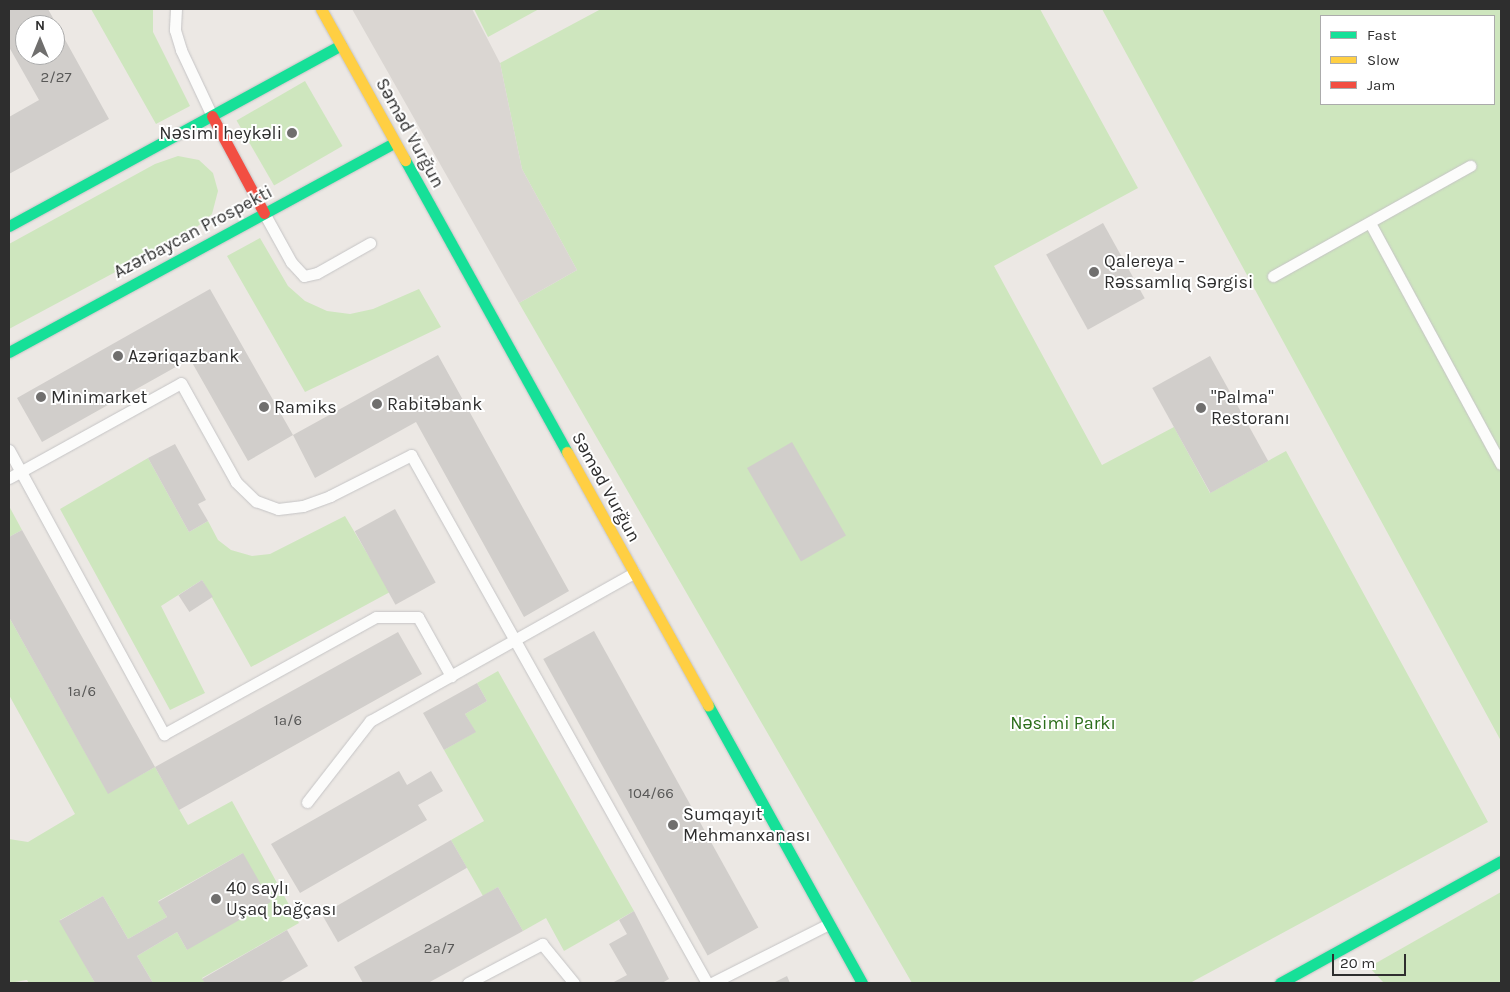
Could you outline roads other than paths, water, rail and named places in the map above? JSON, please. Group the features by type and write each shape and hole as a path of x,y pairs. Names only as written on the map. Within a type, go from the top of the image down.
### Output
{"main road":[{"name":"Səməd Vurğun","path":"321,9 862,983"},
{"path":"9,226 341,45"},
{"path":"212,116 264,213"},
{"name":"Azərbaycan Prospekti","path":"9,352 395,142"},
{"path":"1280,983 1501,861"}],"lane":[{"path":"176,9 175,30 181,50 212,116"},
{"path":"1273,276 1470,166"},
{"path":"264,213 291,262 304,276 317,272 370,243"},
{"path":"1370,223 1501,464"},
{"path":"9,478 181,382 236,482 256,501 278,509 303,506 330,496 411,456 707,983"},
{"path":"9,450 164,734 376,617 418,617 451,676"},
{"path":"307,802 370,721 634,573"},
{"path":"712,983 829,924"},
{"path":"468,983 542,944 574,983"}],"place":[{"name":"Nəsimi heykəli","path":"292,133"},
{"name":"Qalereya - Rəssamlıq Sərgisi","path":"1094,272"},
{"name":"Azəriqazbank","path":"118,356"},
{"name":"Minimarket","path":"41,397"},
{"name":"Rabitəbank","path":"377,404"},
{"name":"Ramiks","path":"264,407"},
{"name":"\"Palma\" Restoranı","path":"1201,408"},
{"name":"Sumqayıt Mehmanxanası","path":"673,825"},
{"name":"40 saylı Uşaq bağçası","path":"216,899"}],"park label":[{"name":"Nəsimi Parkı","path":"1063,723"}]}
